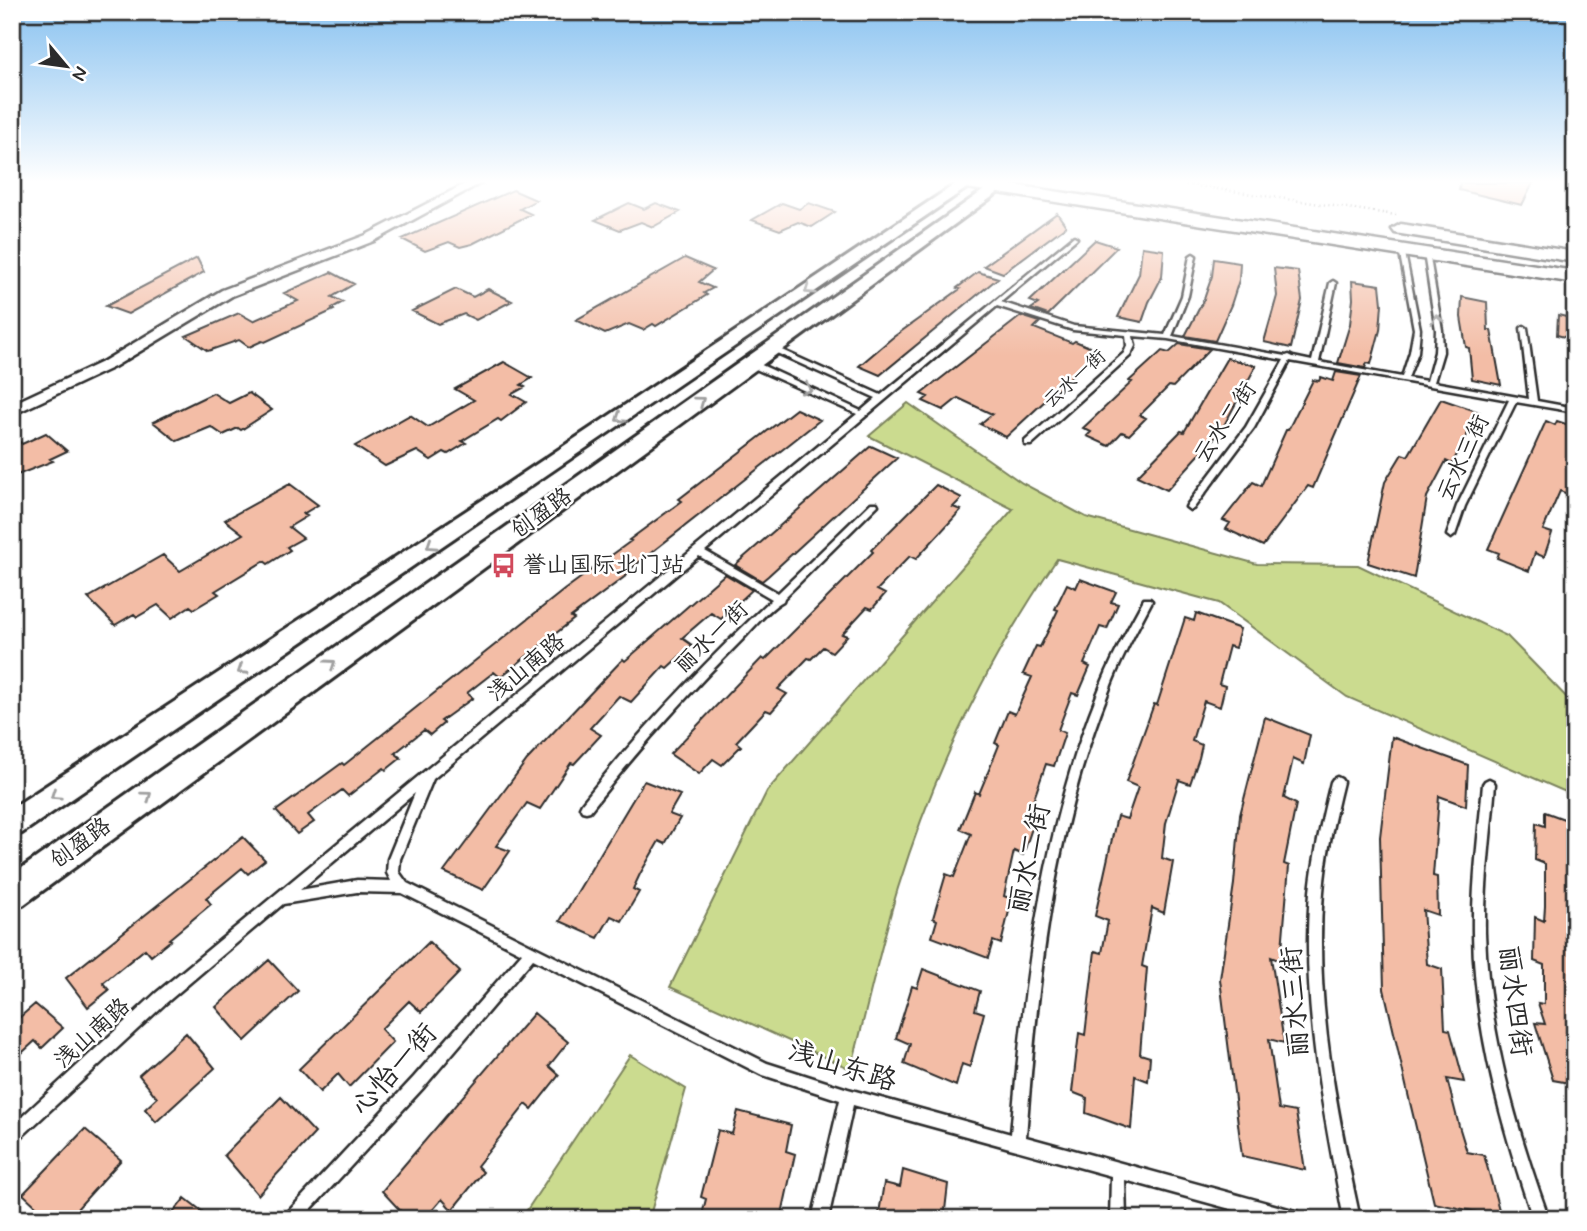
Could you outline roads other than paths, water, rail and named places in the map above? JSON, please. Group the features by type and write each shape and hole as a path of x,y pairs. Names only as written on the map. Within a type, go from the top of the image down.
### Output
{"main road":[{"path":"1358,240 1575,277"},
{"path":"1491,240 1575,257"}],"street":[{"path":"12,399 97,359 216,288 341,240"},
{"path":"12,410 109,364 227,293 364,240"},
{"name":"创盈路","path":"12,824 882,240"},
{"name":"创盈路","path":"12,894 925,240"},
{"path":"741,336 762,357"}],"lane":[{"name":"浅山南路","path":"12,1136 160,998 1071,240"},
{"path":"1402,249 1417,329 1414,352 1404,380"},
{"path":"1427,253 1439,352 1430,384"},
{"path":"1168,337 1185,296 1193,256"},
{"path":"1315,363 1333,282"},
{"path":"996,303 1073,328 1168,337 1575,410"},
{"path":"1524,328 1533,402"},
{"name":"云水一街","path":"1028,443 1127,354 1131,346 1129,333"},
{"path":"762,357 882,398"},
{"path":"762,357 862,414"},
{"name":"云水二街","path":"1190,507 1250,428 1289,357"},
{"name":"云水三街","path":"1451,535 1461,506 1514,398"},
{"name":"丽水一街","path":"586,807 625,755 661,715 874,505"},
{"path":"698,551 780,599"},
{"name":"丽水二街","path":"1018,1142 1027,1026 1040,926 1056,842 1076,769 1098,705 1121,650 1147,601"},
{"path":"403,887 393,873 394,859 428,776"},
{"name":"丽水三街","path":"1337,782 1322,846 1317,908 1317,1009 1330,1112 1352,1219"},
{"name":"丽水四街","path":"1489,784 1480,952 1491,1046 1519,1158 1541,1219"},
{"name":"浅山东路","path":"280,900 358,886 403,887 765,1069 848,1096 1296,1219"},
{"name":"心怡一街","path":"292,1219 419,1082 532,951"},
{"path":"820,1219 848,1096"},
{"path":"1118,1170 1118,1219"}],"place":[{"name":"誉山国际北门站","path":"503,566"}]}
